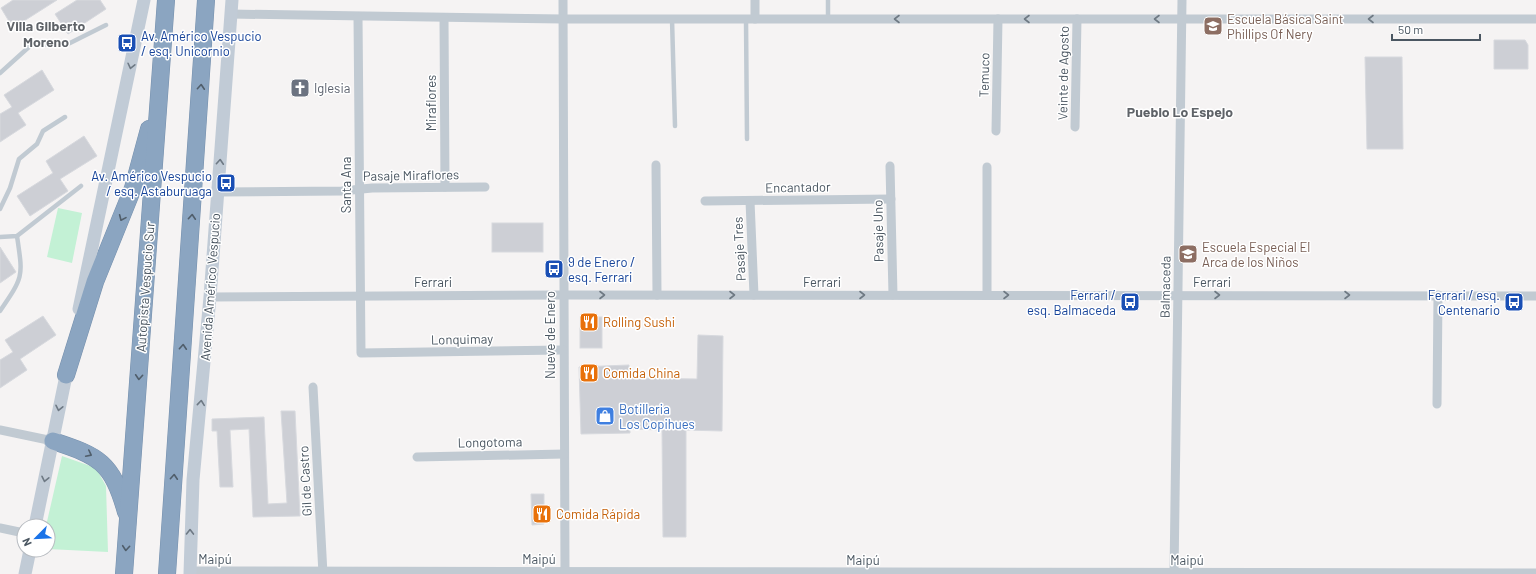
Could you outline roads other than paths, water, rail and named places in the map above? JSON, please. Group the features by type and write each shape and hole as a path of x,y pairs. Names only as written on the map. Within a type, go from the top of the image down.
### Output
{"highway":[{"name":"Autopista Vespucio Sur","path":"124,574 166,0"},
{"path":"167,574 206,0"},
{"path":"66,375 95,282 133,188 160,87"},
{"path":"53,441 87,452 101,462 117,487 128,522"}],"main road":[{"path":"37,518 144,0"},
{"name":"Avenida Américo Vespucio","path":"190,573 193,480 210,297 232,0"},
{"path":"25,574 28,558"}],"street":[{"name":"Nueve de Enero","path":"563,0 562,295 565,573"},
{"path":"750,19 755,0"},
{"name":"Balmaceda","path":"1174,573 1182,0"},
{"path":"231,14 563,19 1536,19"},
{"name":"Santa Ana","path":"358,17 359,295 361,353"},
{"name":"Miraflores","path":"444,18 445,187"},
{"name":"Temuco","path":"996,131 998,19"},
{"name":"Veinte de Agosto","path":"1075,127 1077,19"},
{"path":"656,165 657,295"},
{"name":"Pasaje Uno","path":"890,166 893,295"},
{"path":"986,295 987,167"},
{"name":"Pasaje Miraflores","path":"217,192 342,192 359,190 485,187"},
{"name":"Encantador","path":"705,201 891,200"},
{"name":"Pasaje Tres","path":"750,201 754,295"},
{"name":"Ferrari","path":"210,297 359,295 1536,296"},
{"path":"1437,404 1438,295"},
{"name":"Lonquimay","path":"361,353 563,350"},
{"name":"Gil de Castro","path":"313,387 323,573"},
{"path":"0,430 53,441"},
{"name":"Longotoma","path":"417,457 564,454"},
{"path":"0,528 16,531"},
{"name":"Maipú","path":"190,573 911,574 1536,572"}],"lane":[{"path":"828,0 828,19"},
{"path":"672,19 675,126"},
{"path":"747,139 750,19"},
{"path":"0,73 30,46 36,44 66,45 106,25"},
{"path":"0,209 10,188 19,159 36,144 43,131 65,117"},
{"path":"0,237 17,236 81,186"},
{"path":"0,311 17,286 21,275 22,268 17,236"}],"place":[{"name":"Escuela Básica Saint Phillips Of Nery","path":"1213,26"},
{"name":"Av. Américo Vespucio / esq. Unicornio","path":"127,43"},
{"name":"Iglesia","path":"300,88"},
{"name":"Av. Américo Vespucio / esq. Astaburuaga","path":"226,183"},
{"name":"Escuela Especial El Arca de los Niños","path":"1188,254"},
{"name":"9 de Enero / esq. Ferrari","path":"554,269"},
{"name":"Ferrari / esq. Balmaceda","path":"1130,302"},
{"name":"Ferrari / esq. Centenario","path":"1514,302"},
{"name":"Rolling Sushi","path":"589,322"},
{"name":"Comida China","path":"589,373"},
{"name":"Botilleria Los Copihues","path":"605,416"},
{"name":"Comida Rápida","path":"542,514"}],"district":[{"name":"Villa Gilberto Moreno","path":"46,34"},
{"name":"Pueblo Lo Espejo","path":"1180,112"}]}
